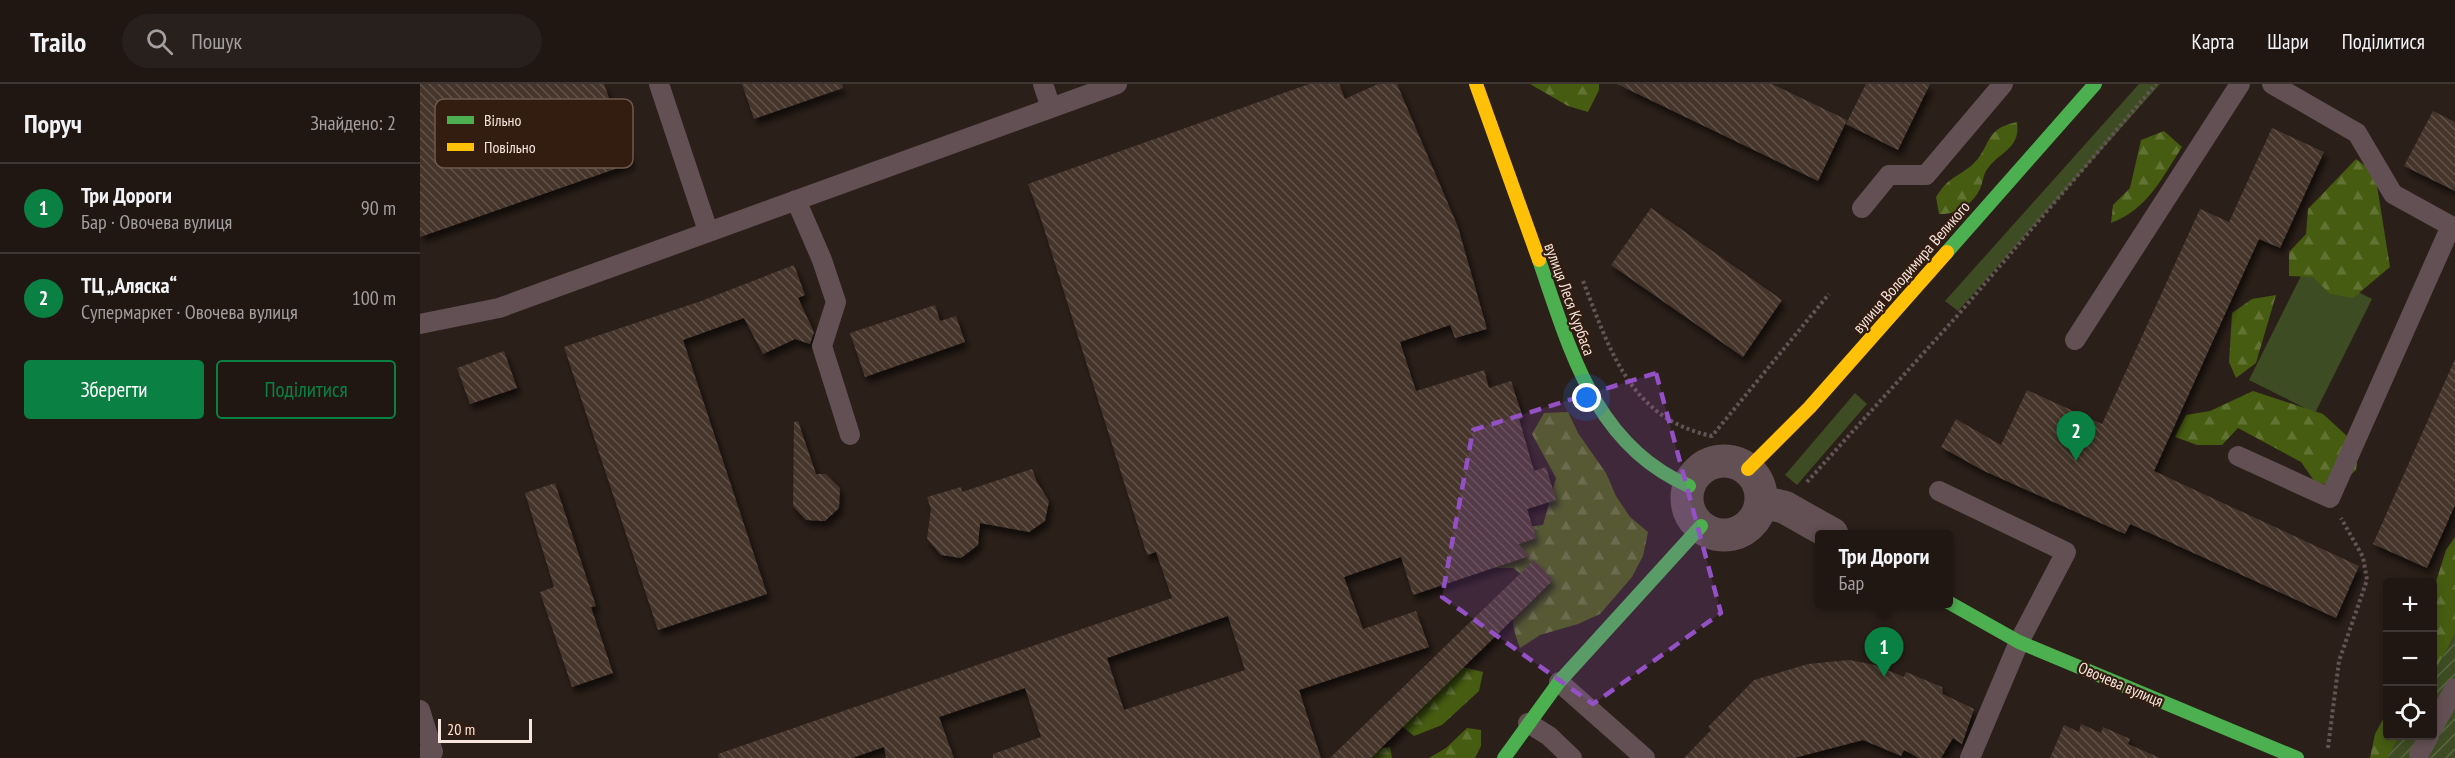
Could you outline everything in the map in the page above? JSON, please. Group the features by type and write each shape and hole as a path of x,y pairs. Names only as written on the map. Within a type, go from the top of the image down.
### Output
{"street":[{"name":"вулиця Леся Курбаса","path":"1476,84 1578,371 1600,409 1624,441 1651,468 1670,480 1689,486"},
{"name":"вулиця Володимира Великого","path":"1748,469 1809,407 2095,84"},
{"path":"1772,505 1742,530 1728,535 1713,533 1701,526 1691,515 1687,501 1689,486 1696,473 1707,465 1721,460 1735,462 1748,469 1757,480 1761,494 1772,505 1824,530"},
{"path":"1504,758 1559,682 1701,526"},
{"name":"Овочева вулиця","path":"1953,605 2019,642 2297,758"}],"lane":[{"path":"659,84 708,231"},
{"path":"1043,84 1051,108"},
{"path":"420,324 499,308 1117,84"},
{"path":"1862,208 1889,175 1926,175 2003,84"},
{"path":"2075,340 2240,84"},
{"path":"2238,456 2330,498 2453,226 2393,194 2357,133 2272,84"},
{"path":"796,200 822,260 836,302 822,346 850,435"},
{"path":"1940,491 2066,552 2019,642 1970,758"},
{"path":"1559,682 1646,758"},
{"path":"2437,722 2455,688"},
{"path":"420,710 433,752 420,756"},
{"path":"1528,723 1549,736 1572,758"},
{"path":"2419,754 2426,740"}],"path":[{"path":"1772,505 1957,316 2156,84"},
{"path":"1582,278 1607,341 1625,378 1641,399 1672,423 1712,436 1829,294"},
{"path":"2327,758 2339,661 2367,580 2363,557 2330,498"}],"highlighted area":[{"path":"1656,373 1721,613 1593,704 1442,597 1473,430"}],"green space":[{"path":"1530,84 1599,84 1599,90 1588,112 1568,106"},
{"path":"2139,84 2160,84 1958,311 1945,301"},
{"path":"2017,122 2016,139 1986,171 1980,189 1973,200 1958,211 1939,214 1936,197 1945,186 1978,159 1998,129"},
{"path":"2164,131 2182,147 2144,201 2135,210 2111,223 2113,205 2130,188 2141,140"},
{"path":"2356,159 2375,173 2390,267 2353,298 2330,294 2313,277 2289,276 2289,252 2306,234 2308,209"},
{"path":"2306,266 2372,299 2315,413 2249,380"},
{"path":"2276,295 2256,363 2236,378 2229,362 2232,313 2252,299"},
{"path":"2253,391 2323,414 2359,447 2356,470 2338,487 2315,482 2301,462 2238,428 2222,445 2197,445 2175,437 2186,415 2210,411"},
{"path":"1855,393 1867,404 1797,485 1785,475"},
{"path":"1568,412 1578,433 1606,473 1616,496 1630,517 1648,532 1643,556 1632,577 1600,614 1578,624 1540,635 1520,648 1514,628 1513,613 1519,599 1532,582 1513,568 1490,568 1518,528 1543,525 1556,478 1532,434 1544,413"},
{"path":"2455,537 2455,758 2370,758 2375,734 2383,719 2383,740 2437,740 2437,578 2446,550"},
{"path":"2455,633 2455,758 2387,758 2397,740 2437,740 2437,667"},
{"path":"1459,666 1483,672 1479,691 1442,725 1414,736 1403,727 1412,706"},
{"path":"1467,728 1481,730 1481,746 1475,758 1429,758 1446,748"},
{"path":"1390,747 1392,758 1357,758 1364,751"}],"building":[{"path":"420,84 604,84 609,99 435,99 435,168 618,168 420,237"},
{"path":"742,84 842,84 843,88 754,119"},
{"path":"1309,84 1339,84 1345,99 1378,84 1397,84 1458,227 1487,329 1455,338 1450,325 1400,342 1416,391 1484,370 1489,388 1511,381 1523,418 1519,419 1534,471 1546,467 1556,500 1527,509 1536,538 1518,544 1529,556 1413,595 1401,557 1344,577 1363,629 1416,611 1429,647 1299,690 1321,758 993,758 993,754 1041,737 1025,688 939,717 954,758 886,758 884,747 852,758 719,758 718,754 1172,598 1156,552 1147,555 1028,184","holes":["1228,616 1245,670 1124,710 1107,658"]},
{"path":"1617,84 1772,84 1847,120 1818,181"},
{"path":"1866,84 1930,84 1898,150 1846,124"},
{"path":"2433,111 2455,122 2455,191 2404,166"},
{"path":"2272,128 2324,152 2280,248 2259,239 2154,471 2359,566 2336,618 2130,524 2125,534 1982,470 1941,447 1956,419 2001,445 2027,390 2102,424 2200,209 2229,222"},
{"path":"1651,208 1782,300 1743,357 1611,265"},
{"path":"794,265 805,295 798,298 814,332 810,344 795,339 763,354 744,318 683,340 767,594 658,630 564,347 701,301"},
{"path":"935,305 940,321 956,316 965,342 865,377 850,333"},
{"path":"504,351 517,388 470,404 457,368"},
{"path":"2455,359 2455,505 2427,568 2373,544"},
{"path":"798,421 816,474 826,474 840,488 839,508 825,521 806,520 793,506 794,422"},
{"path":"1032,469 1049,501 1045,521 1029,532 980,523 978,545 961,558 941,555 927,539 931,509 927,497 961,487 962,492"},
{"path":"555,483 596,606 591,607 613,673 572,687 540,592 554,587 525,493"},
{"path":"1534,560 1553,580 1371,758 1330,758"},
{"path":"1849,660 1875,665 1904,677 1906,672 1942,687 1943,694 1974,709 1962,744 1953,738 1941,758 1919,758 1904,750 1901,756 1863,740 1794,758 1684,758 1711,730 1708,727 1754,680 1808,664"},
{"path":"2081,724 2101,733 2103,727 2130,739 2128,744 2160,758 2050,758 2064,725 2079,732"}],"traffic: fast":[{"path":"1947,252 2095,84"},
{"path":"1539,260 1575,360 1608,420 1630,446 1657,468 1689,486"},
{"path":"1504,758 1559,682 1701,526"},
{"path":"1953,605 2019,642 2297,758"}],"traffic: slow":[{"path":"1476,84 1539,260"},
{"path":"1748,469 1810,407 1947,252"}],"place":[{"name":"ТЦ „Аляска“","path":"2076,461"},
{"name":"Три Дороги","path":"1884,677"}]}
